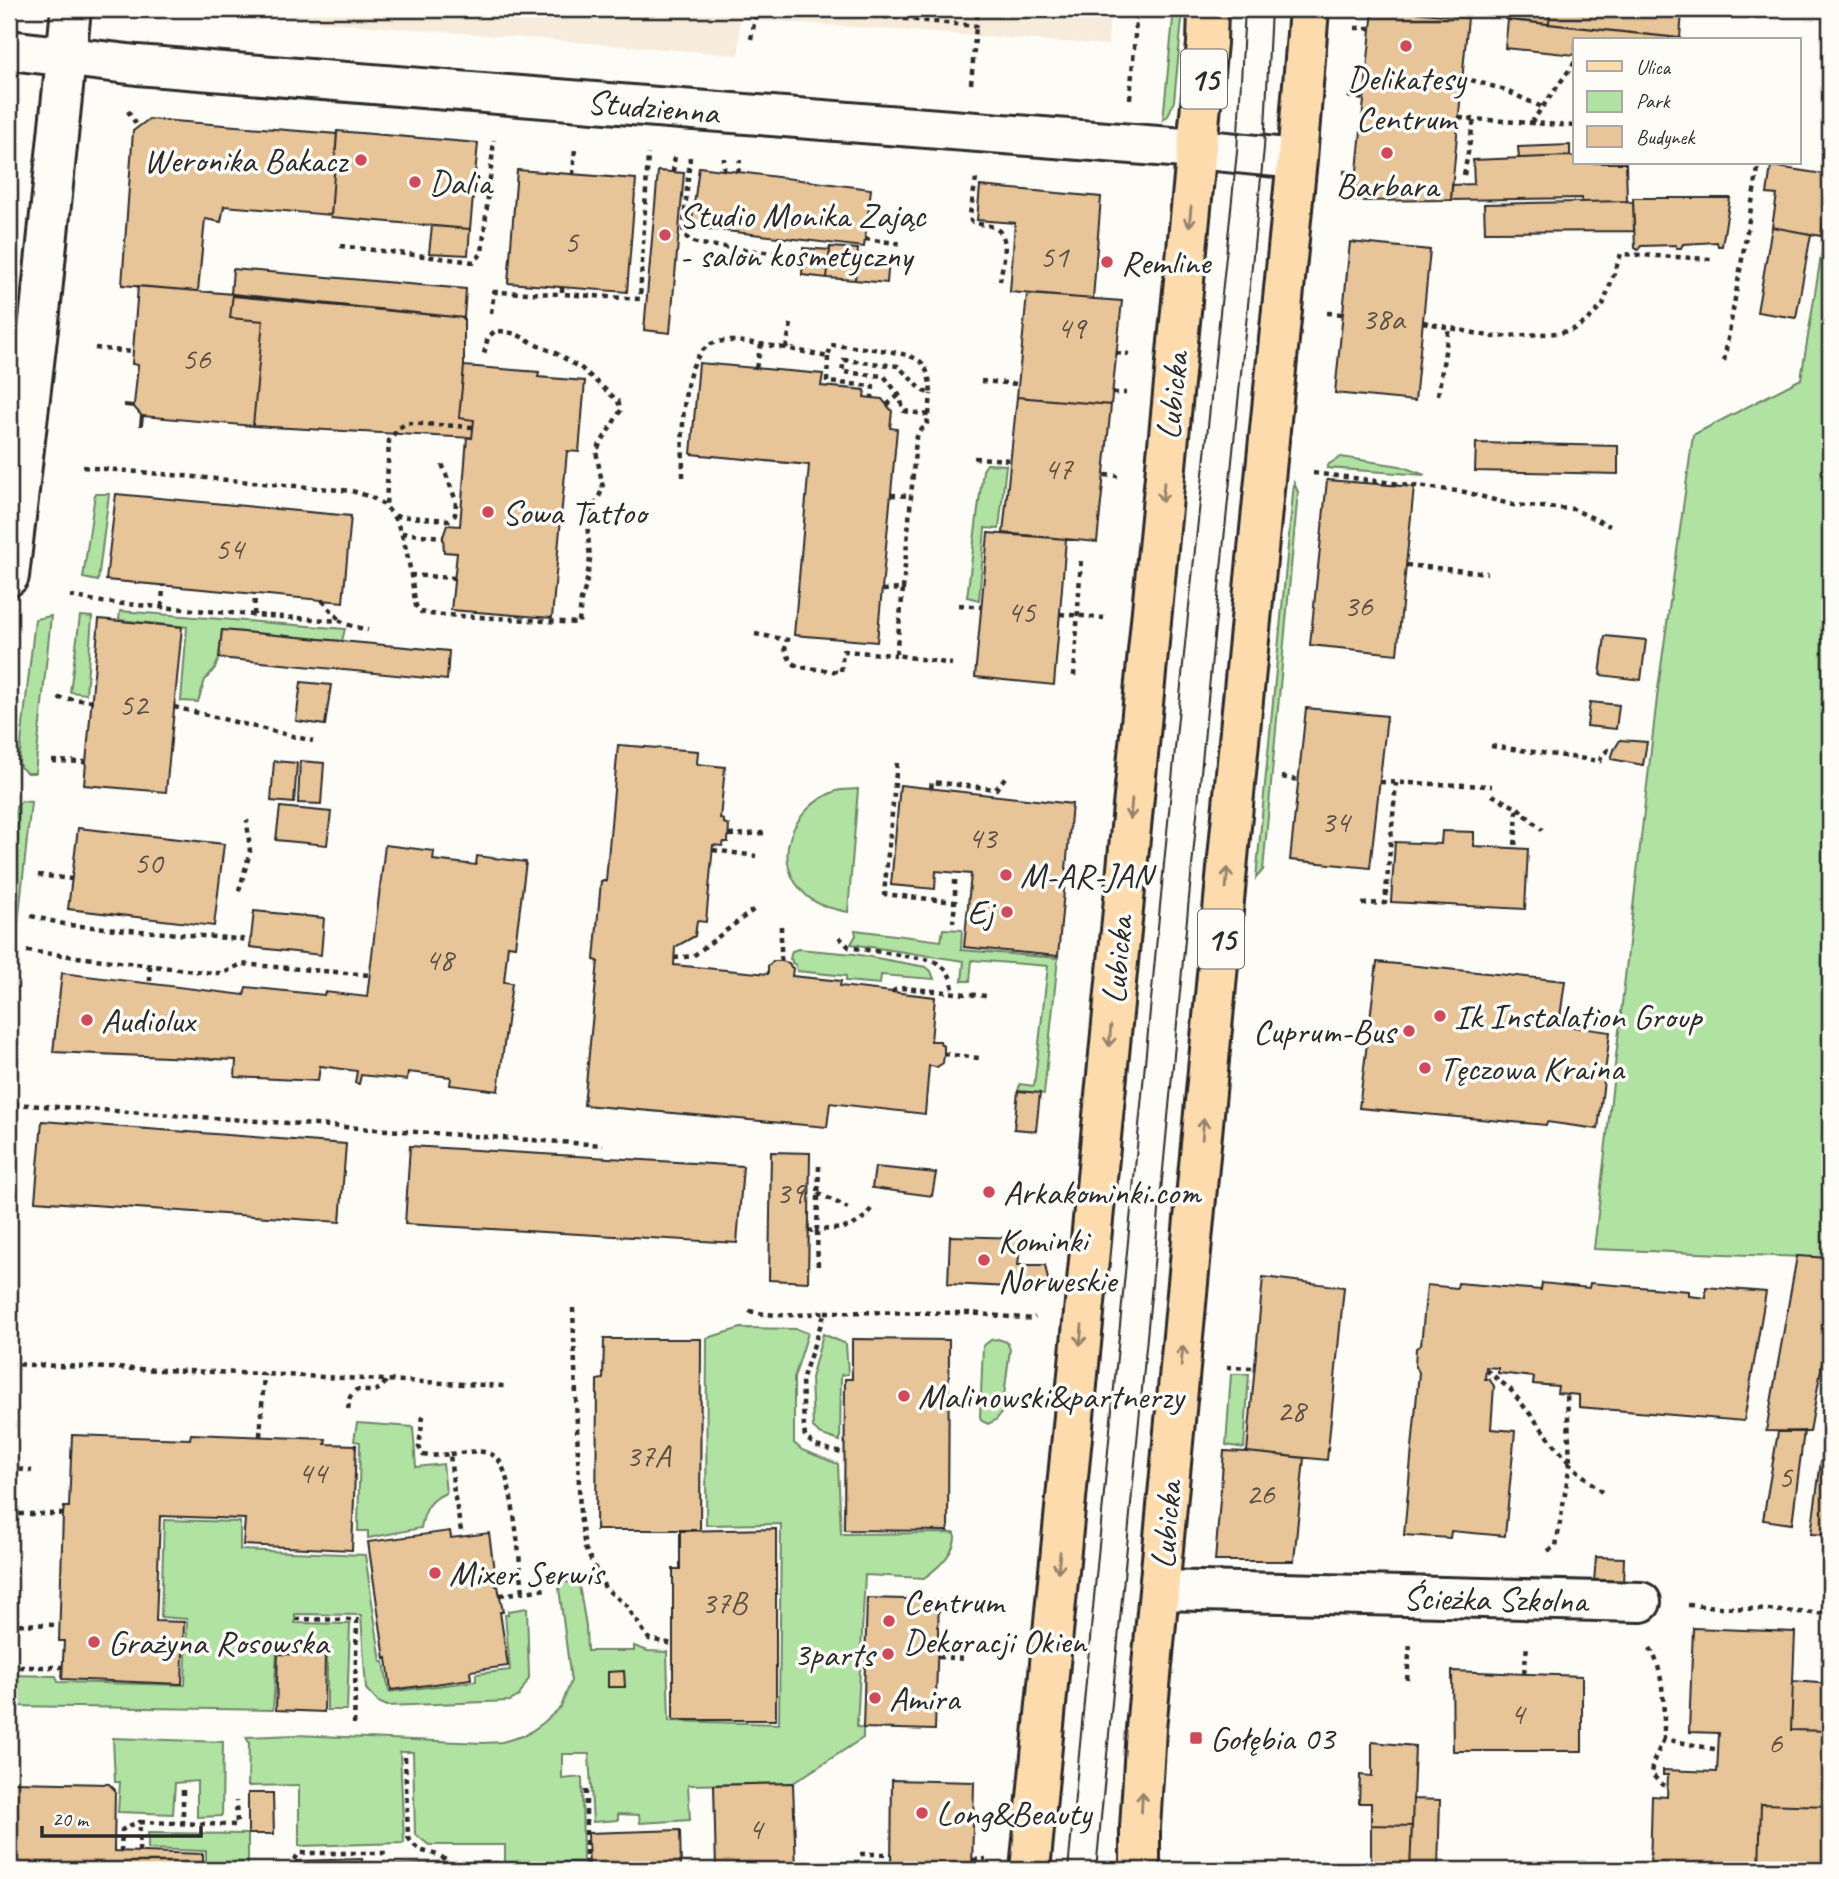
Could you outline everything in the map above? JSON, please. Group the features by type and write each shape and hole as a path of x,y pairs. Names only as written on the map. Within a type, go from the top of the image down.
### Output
{"main road":[{"name":"Lubicka","path":"1030,1870 1197,149 1208,9"},
{"name":"Lubicka","path":"1140,1870 1146,1729 1297,159 1309,9"}],"street":[{"path":"9,576 42,302 71,9"},
{"name":"Studzienna","path":"9,50 151,66 1297,159"},
{"name":"Ścieżka Szkolna","path":"1160,1590 1641,1602"}],"path":[{"path":"751,39 757,9"},
{"path":"804,9 976,26"},
{"path":"970,96 978,9"},
{"path":"1130,100 1137,9"},
{"path":"1355,28 1371,29"},
{"path":"1531,123 1573,65"},
{"path":"1471,80 1502,89 1542,107"},
{"path":"1348,96 1364,99"},
{"path":"1459,118 1573,126"},
{"path":"1464,175 1474,119"},
{"path":"340,246 474,262 482,253 495,132"},
{"path":"573,175 576,139"},
{"path":"491,313 494,292 562,291 639,299 648,145"},
{"path":"673,172 676,148"},
{"path":"690,149 683,233 690,241 789,255"},
{"path":"1724,361 1759,164"},
{"path":"1343,172 1357,173"},
{"path":"976,175 971,221 994,228 1005,240 1000,281"},
{"path":"865,239 904,244"},
{"path":"1423,323 1493,337 1572,330 1586,322 1603,304 1621,254 1711,258"},
{"path":"1326,313 1343,314"},
{"path":"786,348 791,324"},
{"path":"1438,395 1449,327"},
{"path":"83,467 352,491 371,497 386,506 395,516 402,533 416,606 421,612 579,623 590,559 587,522 603,488 596,452 621,410 618,401 580,367 509,331 495,331 488,337 483,358"},
{"path":"682,477 687,382 699,356 710,345 725,341 786,348 828,357"},
{"path":"756,368 761,345"},
{"path":"872,398 873,386 827,382 831,345 907,354 921,361 929,376 929,415 926,427 920,430 916,439 896,655"},
{"path":"94,348 132,352"},
{"path":"1116,353 1132,354"},
{"path":"929,415 904,411 899,395 884,376 842,372 844,360 898,366 923,391 931,394"},
{"path":"981,381 1018,384"},
{"path":"1113,393 1129,393"},
{"path":"887,405 899,395"},
{"path":"386,506 389,440 393,434 407,423 473,427"},
{"path":"974,458 1011,460"},
{"path":"395,516 449,520 455,515 456,501 441,461"},
{"path":"1312,472 1465,492 1513,505 1573,509 1610,526"},
{"path":"1105,475 1121,476"},
{"path":"891,495 911,496"},
{"path":"402,533 443,537"},
{"path":"1074,676 1081,558"},
{"path":"1406,565 1487,573"},
{"path":"410,575 454,578"},
{"path":"162,607 163,585"},
{"path":"882,590 904,589"},
{"path":"254,615 255,594"},
{"path":"69,596 102,602 341,621"},
{"path":"322,600 345,624 368,630"},
{"path":"959,605 982,607"},
{"path":"1060,614 1109,618"},
{"path":"755,634 788,640 785,649 791,662 799,667 841,672 842,652 896,655 952,664"},
{"path":"58,698 93,701"},
{"path":"174,707 313,741"},
{"path":"1491,746 1600,761 1608,750 1614,750"},
{"path":"52,761 85,762"},
{"path":"897,763 884,894 955,902"},
{"path":"931,788 932,782 996,789 1007,775"},
{"path":"1281,777 1298,780"},
{"path":"1380,782 1492,786"},
{"path":"1362,904 1385,903 1395,783"},
{"path":"1492,795 1517,808 1542,830"},
{"path":"1516,849 1517,808"},
{"path":"239,891 250,852 247,820"},
{"path":"729,835 765,833"},
{"path":"713,850 756,856"},
{"path":"38,876 72,879"},
{"path":"953,922 955,880"},
{"path":"674,958 693,956 757,907"},
{"path":"31,916 68,925 251,940"},
{"path":"781,925 781,961"},
{"path":"839,937 849,947 931,960 941,964 953,980 953,992"},
{"path":"27,951 212,973 223,972 241,964 370,975"},
{"path":"150,966 150,984"},
{"path":"892,992 904,988 986,996"},
{"path":"944,1054 979,1058"},
{"path":"14,1104 603,1145"},
{"path":"818,1270 819,1167"},
{"path":"818,1193 848,1208"},
{"path":"808,1231 849,1228 862,1221 871,1209"},
{"path":"573,1308 580,1515 586,1548 605,1588 626,1605 649,1639 673,1644"},
{"path":"748,1311 775,1316 825,1312 969,1313 1032,1319 1042,1313"},
{"path":"825,1312 802,1380 805,1437 816,1446 845,1454"},
{"path":"9,1364 504,1386"},
{"path":"1221,1367 1254,1368"},
{"path":"1486,1370 1510,1389 1570,1464 1605,1495"},
{"path":"260,1436 264,1374"},
{"path":"348,1409 353,1392 375,1392 386,1380"},
{"path":"1547,1552 1556,1546 1570,1464 1567,1394"},
{"path":"423,1416 419,1447 424,1455 486,1452 497,1458 504,1468 523,1592"},
{"path":"450,1454 462,1536"},
{"path":"9,1468 32,1471"},
{"path":"9,1514 63,1514"},
{"path":"500,1595 547,1589"},
{"path":"1641,1602 1830,1614"},
{"path":"296,1619 357,1619 354,1728"},
{"path":"9,1624 60,1625"},
{"path":"1648,1646 1654,1655 1663,1697 1664,1740 1654,1760 1652,1774 1667,1787"},
{"path":"937,1657 966,1659"},
{"path":"9,1667 63,1667"},
{"path":"1664,1740 1719,1750"},
{"path":"9,1756 9,1773"},
{"path":"405,1757 408,1838 413,1846 423,1852 438,1854 448,1863"},
{"path":"183,1790 183,1824"},
{"path":"586,1790 586,1870"},
{"path":"121,1852 122,1830 140,1822 237,1825 236,1801"},
{"path":"139,1852 140,1822"},
{"path":"295,1870 295,1859 299,1853 387,1853"},
{"path":"860,1854 891,1854"}],"shaded area":[{"path":"157,9 738,9 739,18 740,9 1110,9 1108,45 739,19 739,55"}],"green space":[{"path":"1174,9 1183,9 1174,101 1168,116 1163,120"},
{"path":"1830,201 1830,1258 1594,1249 1658,689 1693,435 1801,379"},
{"path":"1341,457 1400,466 1425,475 1327,468"},
{"path":"987,464 1006,465 999,529 985,528 979,600 967,597 983,470"},
{"path":"1294,483 1298,492 1263,870 1256,878"},
{"path":"95,494 109,494 98,581 83,578"},
{"path":"120,611 345,629 342,641 222,630 219,658 205,680 198,702 181,701 187,627 119,620"},
{"path":"51,616 35,773 27,773 20,767 19,762 35,619"},
{"path":"80,616 92,617 86,694 70,692"},
{"path":"858,789 848,912 821,905 807,896 795,882 789,868 787,852 790,837 807,809 836,791"},
{"path":"22,801 31,802 17,933 9,933 9,868 16,806"},
{"path":"943,929 962,930 961,950 1058,958 1044,1094 1018,1091 1020,1084 1034,1086 1048,966 972,960 970,981 962,981 964,961 851,944 856,935 855,930 941,941"},
{"path":"798,949 854,954 926,967 934,979 881,975 880,984 846,981 846,976 797,971 796,965 790,959 792,951"},
{"path":"741,1328 797,1329 808,1333 794,1378 794,1443 802,1450 838,1464 841,1534 955,1533 950,1553 924,1578 865,1575 857,1727 863,1728 863,1738 793,1783 688,1785 690,1820 640,1823 639,1815 618,1814 618,1820 593,1822 589,1754 562,1754 562,1779 582,1777 583,1862 562,1862 562,1870 505,1870 505,1845 429,1845 415,1834 413,1752 400,1752 404,1843 299,1846 299,1785 248,1786 249,1743 246,1737 296,1735 483,1743 502,1742 526,1735 561,1707 571,1681 558,1580 579,1585 587,1651 634,1651 634,1646 648,1651 667,1652 669,1721 779,1724 781,1524 706,1525 707,1338"},
{"path":"823,1334 846,1344 848,1374 841,1375 840,1441 819,1434 813,1427 811,1378"},
{"path":"998,1339 1007,1342 1010,1349 1002,1412 996,1420 988,1424 980,1417 983,1346"},
{"path":"1231,1374 1249,1374 1244,1448 1226,1445"},
{"path":"357,1423 413,1427 416,1467 443,1464 446,1493 428,1507 421,1528 368,1538 368,1531 358,1531 360,1442 354,1441"},
{"path":"164,1520 240,1522 240,1550 365,1555 381,1662 384,1662 389,1692 476,1681 476,1674 510,1670 505,1615 508,1615 508,1611 527,1608 529,1678 519,1696 510,1701 387,1706 378,1702 366,1689 361,1615 295,1614 295,1623 350,1624 347,1710 327,1710 327,1654 277,1652 273,1710 9,1706 9,1675 56,1676 58,1682 185,1685 187,1619 161,1617"},
{"path":"113,1738 223,1742 222,1816 197,1817 197,1781 175,1783 173,1814 118,1812 120,1782 115,1782"},
{"path":"148,1833 248,1834 248,1870 206,1870 206,1851 148,1849"}],"building":[{"path":"899,9 970,9 969,15"},
{"path":"1373,9 1468,17 1451,200 1354,201"},
{"path":"1378,9 1469,9 1468,17"},
{"path":"1506,9 1550,9 1549,24 1505,19"},
{"path":"1550,9 1682,11 1680,38 1549,24"},
{"path":"1508,20 1669,37 1573,38 1573,55 1505,48"},
{"path":"149,119 337,134 331,215 224,206 221,222 205,219 198,291 122,285 133,131"},
{"path":"337,131 478,143 470,229 331,217"},
{"path":"1570,145 1570,156 1519,158 1518,147"},
{"path":"1570,156 1573,157 1573,164 1626,164 1627,201 1582,202 1582,198 1451,200 1452,185 1474,184 1473,160"},
{"path":"1771,166 1830,175 1821,236 1772,227 1777,195 1767,194"},
{"path":"699,167 871,189 864,247 691,227"},
{"path":"517,170 636,179 627,292 508,283"},
{"name":"Studio Monika Zając - salon kosmetyczny","path":"658,171 684,173 670,333 644,330"},
{"path":"980,186 1101,197 1093,299 1010,292 1015,223 977,220"},
{"path":"1633,198 1730,198 1722,246 1718,246 1717,242 1683,244 1681,248 1675,245 1641,246 1638,250 1635,248"},
{"path":"1633,203 1634,231 1485,232 1484,204"},
{"path":"432,226 470,229 468,255 429,253"},
{"path":"1772,227 1811,234 1796,318 1757,312"},
{"path":"1350,242 1430,250 1415,401 1335,393"},
{"path":"830,247 858,249 855,280 827,278"},
{"path":"803,248 830,250 827,278 802,275"},
{"path":"857,255 889,258 887,283 855,280"},
{"path":"233,269 466,289 464,318 233,296"},
{"path":"138,286 233,294 230,318 263,321 253,426 143,416 140,425 141,415 134,407 125,406 134,405 138,365 132,364"},
{"path":"233,294 464,318 464,366 459,418 474,420 472,438 253,426 263,321 230,318"},
{"path":"1027,294 1122,301 1111,405 1017,397"},
{"path":"699,363 823,374 821,386 865,390 864,397 882,399 892,411 890,428 897,429 877,642 794,635 809,465 691,454"},
{"path":"464,366 539,372 538,377 585,381 579,452 567,451 552,618 451,610 457,553 444,552 443,537 447,525 460,526 467,437 472,438 474,420 459,418"},
{"path":"1017,397 1111,405 1097,542 1003,533"},
{"path":"1476,443 1618,446 1618,474 1475,471"},
{"path":"1327,480 1414,487 1397,654 1310,645"},
{"path":"116,494 351,516 343,602 106,580"},
{"path":"988,533 1066,539 1054,685 975,677"},
{"path":"99,619 182,627 166,792 84,785"},
{"path":"222,630 449,651 447,680 219,658"},
{"path":"1605,636 1646,640 1641,680 1600,675"},
{"path":"301,682 331,685 325,725 296,721"},
{"path":"1590,702 1619,705 1616,729 1587,726"},
{"path":"1306,708 1387,716 1370,868 1290,860"},
{"path":"1620,740 1647,742 1643,765 1611,759"},
{"path":"618,745 698,751 697,764 725,767 720,819 729,825 728,842 724,842 722,846 713,845 706,922 697,921 695,936 675,947 674,965 768,974 768,966 773,961 781,961 789,963 793,968 792,976 841,981 840,986 935,997 931,1041 940,1041 944,1046 944,1054 943,1063 937,1067 929,1066 925,1114 830,1103 827,1127 584,1105 598,961 594,960 601,881 606,881"},
{"path":"274,761 297,763 294,803 271,801"},
{"path":"300,761 324,763 321,804 298,803"},
{"path":"900,785 1072,804 1058,956 964,947 971,874 936,871 935,889 891,885"},
{"path":"280,807 331,812 327,845 276,840"},
{"path":"78,828 224,844 214,926 68,909"},
{"path":"1442,831 1474,832 1474,846 1528,849 1525,909 1391,902 1395,842 1441,844"},
{"path":"385,845 434,851 433,860 476,865 477,856 526,862 515,946 508,945 504,982 512,983 498,1091 450,1085 451,1077 408,1072 407,1080 361,1075 359,1084 355,1083 357,1071 320,1066 318,1081 235,1077 236,1060 53,1052 62,973 244,995 246,987 367,997"},
{"path":"254,911 324,918 321,955 250,947"},
{"path":"1377,962 1565,981 1559,1025 1610,1032 1598,1129 1547,1122 1546,1125 1359,1108"},
{"path":"1018,1091 1040,1093 1036,1131 1014,1129"},
{"path":"42,1121 346,1144 340,1222 35,1201"},
{"path":"410,1146 743,1166 737,1243 405,1224"},
{"path":"771,1152 810,1153 808,1282 769,1280"},
{"path":"875,1167 936,1173 932,1196 872,1188"},
{"path":"950,1236 1021,1238 1018,1265 1045,1265 1050,1289 948,1284"},
{"path":"1797,1256 1830,1258 1830,1317 1810,1432 1766,1431"},
{"path":"1263,1277 1344,1287 1327,1460 1247,1452"},
{"path":"1458,1283 1541,1290 1542,1283 1589,1288 1590,1283 1689,1291 1689,1296 1706,1298 1706,1287 1766,1292 1744,1421 1579,1407 1579,1395 1557,1393 1558,1386 1533,1384 1534,1377 1498,1373 1498,1368 1486,1367 1485,1379 1489,1379 1494,1386 1491,1429 1515,1431 1505,1536 1451,1531 1450,1538 1404,1535 1419,1372 1415,1367 1416,1348 1421,1345 1427,1285 1457,1288"},
{"path":"604,1339 701,1339 700,1530 596,1530 597,1380 603,1379"},
{"path":"852,1339 949,1340 948,1531 844,1530 845,1379 852,1379"},
{"path":"1804,1431 1792,1524 1763,1520 1778,1432"},
{"path":"191,1434 326,1439 325,1444 356,1445 352,1550 243,1545 245,1519 160,1516 156,1621 184,1622 182,1684 62,1679 64,1641 59,1641 63,1514 64,1507 69,1507 72,1435 190,1439"},
{"path":"1824,1439 1830,1439 1830,1535 1811,1534"},
{"path":"1224,1451 1304,1458 1294,1561 1215,1561"},
{"path":"776,1529 776,1720 673,1720 673,1569 680,1569 680,1531"},
{"path":"450,1531 451,1538 489,1533 496,1586 503,1612 500,1612 508,1666 470,1671 471,1679 391,1690 368,1542"},
{"path":"1596,1557 1624,1558 1623,1584 1594,1582"},
{"path":"867,1598 939,1600 935,1730 863,1728"},
{"path":"1693,1628 1795,1632 1791,1730 1830,1731 1830,1806 1761,1804 1759,1870 1650,1870 1652,1796 1667,1797 1668,1775 1663,1775 1663,1770 1717,1772 1719,1733 1689,1732"},
{"path":"278,1654 325,1655 324,1712 276,1710"},
{"path":"624,1671 625,1687 608,1687 608,1672"},
{"path":"1452,1671 1582,1676 1582,1751 1453,1751"},
{"path":"1793,1681 1830,1684 1830,1731 1791,1730"},
{"path":"1372,1742 1415,1746 1412,1826 1371,1825 1371,1803 1359,1803 1360,1775 1372,1776"},
{"path":"892,1780 974,1782 972,1870 891,1870"},
{"path":"13,1782 109,1784 115,1790 114,1851 203,1854 203,1870 11,1870"},
{"path":"793,1783 796,1870 716,1870 714,1785"},
{"path":"248,1793 273,1793 274,1834 248,1834"},
{"path":"1413,1799 1440,1800 1438,1870 1410,1870"},
{"path":"1761,1804 1830,1806 1830,1870 1779,1867 1779,1870 1759,1870"},
{"path":"1371,1825 1412,1826 1410,1870 1371,1870"},
{"path":"680,1830 681,1870 589,1870 588,1833"},
{"path":"362,1859 363,1865 394,1865 394,1870 297,1870 296,1861"},
{"path":"497,1862 498,1870 394,1870 394,1865"}],"tram line":[{"path":"1068,1870 1185,644 1237,152 1245,9"},
{"path":"1096,1870 1213,647 1264,148 1271,9"}],"place":[{"name":"Delikatesy Centrum","path":"1406,46"},
{"name":"Barbara","path":"1387,153"},
{"name":"Weronika Bakacz","path":"361,160"},
{"name":"Dalia","path":"415,182"},
{"name":"Studio Monika Zając - salon kosmetyczny","path":"665,235"},
{"name":"Remline","path":"1107,262"},
{"name":"Sowa Tattoo","path":"488,512"},
{"name":"M-AR-JAN","path":"1006,875"},
{"name":"Ej","path":"1007,912"},
{"name":"Ik Instalation Group","path":"1440,1016"},
{"name":"Audiolux","path":"87,1020"},
{"name":"Cuprum-Bus","path":"1409,1031"},
{"name":"Tęczowa Kraina","path":"1425,1068"},
{"name":"Arkakominki.com","path":"989,1192"},
{"name":"Kominki Norweskie","path":"984,1260"},
{"name":"Malinowski&partnerzy","path":"904,1396"},
{"name":"Mixer Serwis","path":"435,1573"},
{"name":"Centrum Dekoracji Okien","path":"889,1621"},
{"name":"Grażyna Rosowska","path":"94,1642"},
{"name":"3parts","path":"888,1654"},
{"name":"Amira","path":"875,1698"},
{"name":"Gołębia 03","path":"1196,1738"},
{"name":"Long&Beauty","path":"922,1813"}]}
